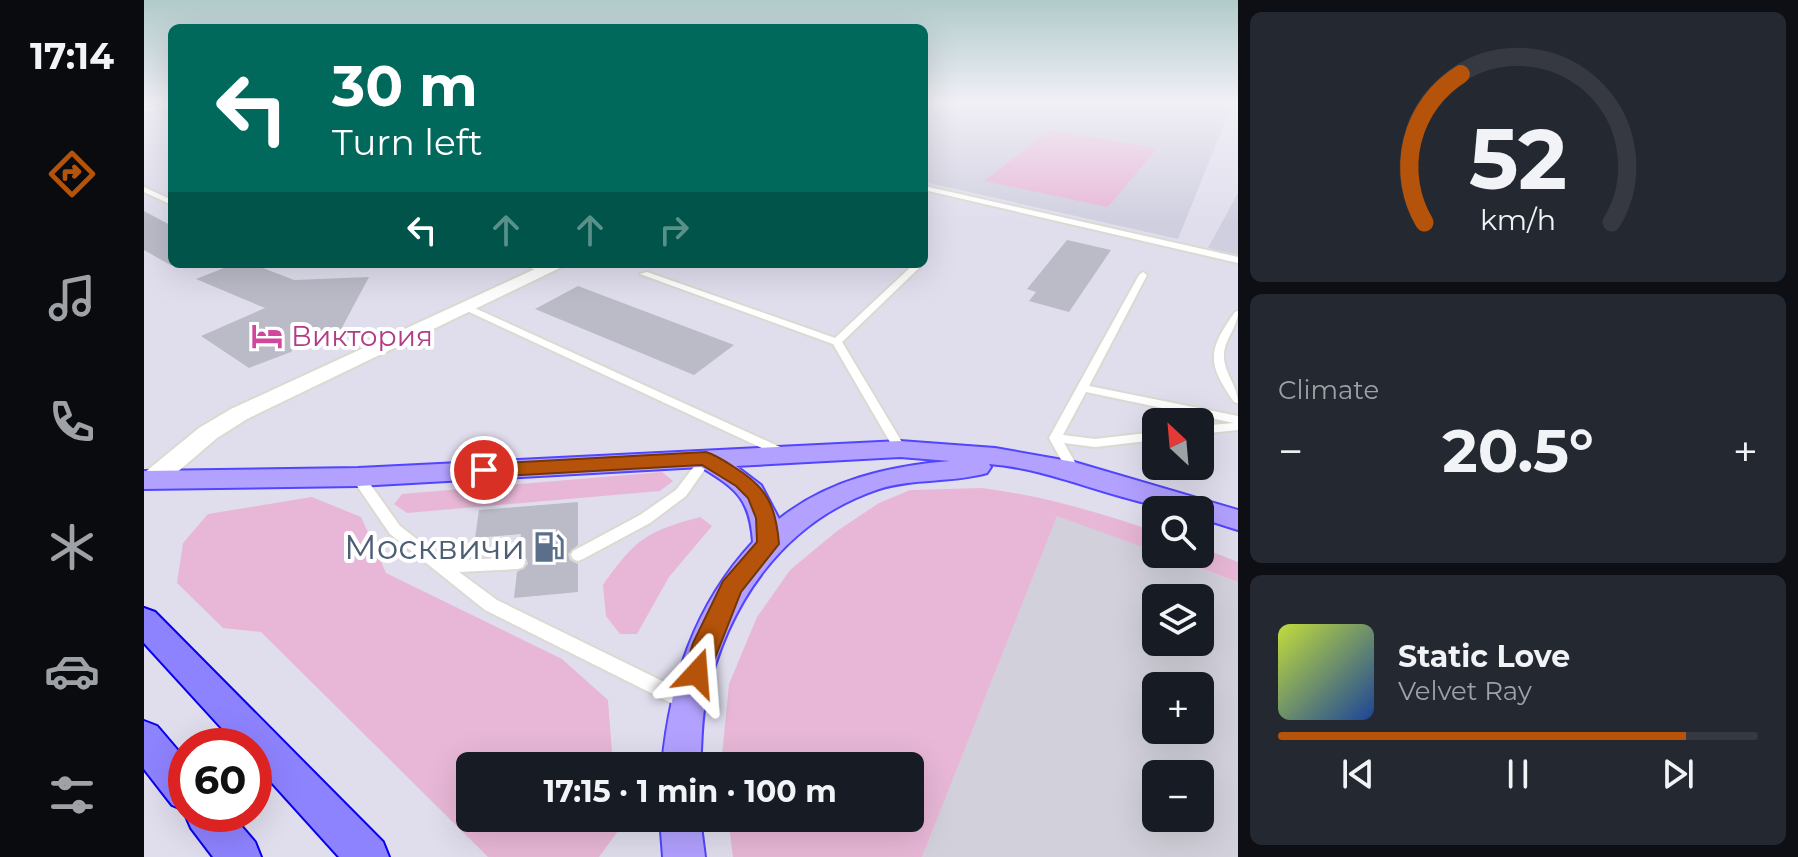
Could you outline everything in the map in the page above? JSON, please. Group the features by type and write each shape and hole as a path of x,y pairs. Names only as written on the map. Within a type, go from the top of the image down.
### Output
{"highway":[{"path":"144,621 368,857"},
{"path":"144,739 168,769"},
{"path":"220,832 240,857"}],"main road":[{"path":"148,480 358,477 900,449 995,456 1074,471 1238,520"},
{"path":"706,459 743,482 756,495 766,518 768,544"},
{"path":"682,752 687,702 706,643 731,587 768,544 816,507 868,484 919,472 979,467 1074,471"},
{"path":"681,832 684,857"}],"street":[{"path":"148,480 208,433 239,414 553,268"}],"lane":[{"path":"144,189 168,201"},
{"path":"928,189 1238,260"},
{"path":"837,342 915,268"},
{"path":"644,274 837,342 900,449"},
{"path":"1055,438 1143,275"},
{"path":"468,308 785,455"},
{"path":"1238,314 1225,331 1216,356 1217,366 1238,400"},
{"path":"1083,388 1238,423"},
{"path":"1214,427 1238,423"},
{"path":"1055,438 1106,443 1142,438"},
{"path":"1055,438 1074,471"},
{"path":"578,555 645,519 681,493 706,459"},
{"path":"358,477 395,530 491,605 687,702"},
{"path":"442,567 518,563"}],"shaded area":[{"path":"928,143 1217,143 1178,239 928,183"},
{"path":"1033,143 1127,143 1157,148 1108,207 984,181"},
{"path":"1238,193 1238,255 1208,248"},
{"path":"662,472 673,481 660,491 407,513 394,504 402,494"},
{"path":"982,488 1027,495 1142,527 1142,547 1057,516 922,857 733,857 730,832 924,832 924,752 722,752 729,684 757,617 790,570 837,531 879,503 910,490"},
{"path":"312,497 361,517 386,573 562,659 608,700 612,752 456,752 456,825 261,632 223,628 177,583 183,543 208,514"},
{"path":"1057,515 1142,546 1142,568 1200,568 1238,582 1238,857 922,857"},
{"path":"700,517 712,526 669,577 637,634 620,634 606,616 603,585 624,557 643,539 666,527"},
{"path":"1214,553 1238,562 1238,582 1200,568 1214,568"},
{"path":"463,832 617,832 599,857 488,857"}],"building":[{"path":"144,211 168,224 168,264 144,250"},
{"path":"1067,240 1111,250 1069,312 1029,301 1036,292 1027,289"},
{"path":"224,268 263,268 294,280 369,277 338,335 300,339 291,352 249,368 201,336 265,308 196,279"},
{"path":"578,286 734,345 694,375 535,309"},
{"name":"Москвичи","path":"578,502 578,545 568,554 570,560 578,564 578,592 514,598 517,572 528,564 526,558 519,554 521,534 475,538 479,510"}],"place":[{"name":"Виктория","path":"267,336"},
{"name":"Москвичи","path":"549,547"}],"route":[{"path":"484,470 706,459 743,482 756,495 766,518 768,544 731,587 706,643 697,673"}]}
